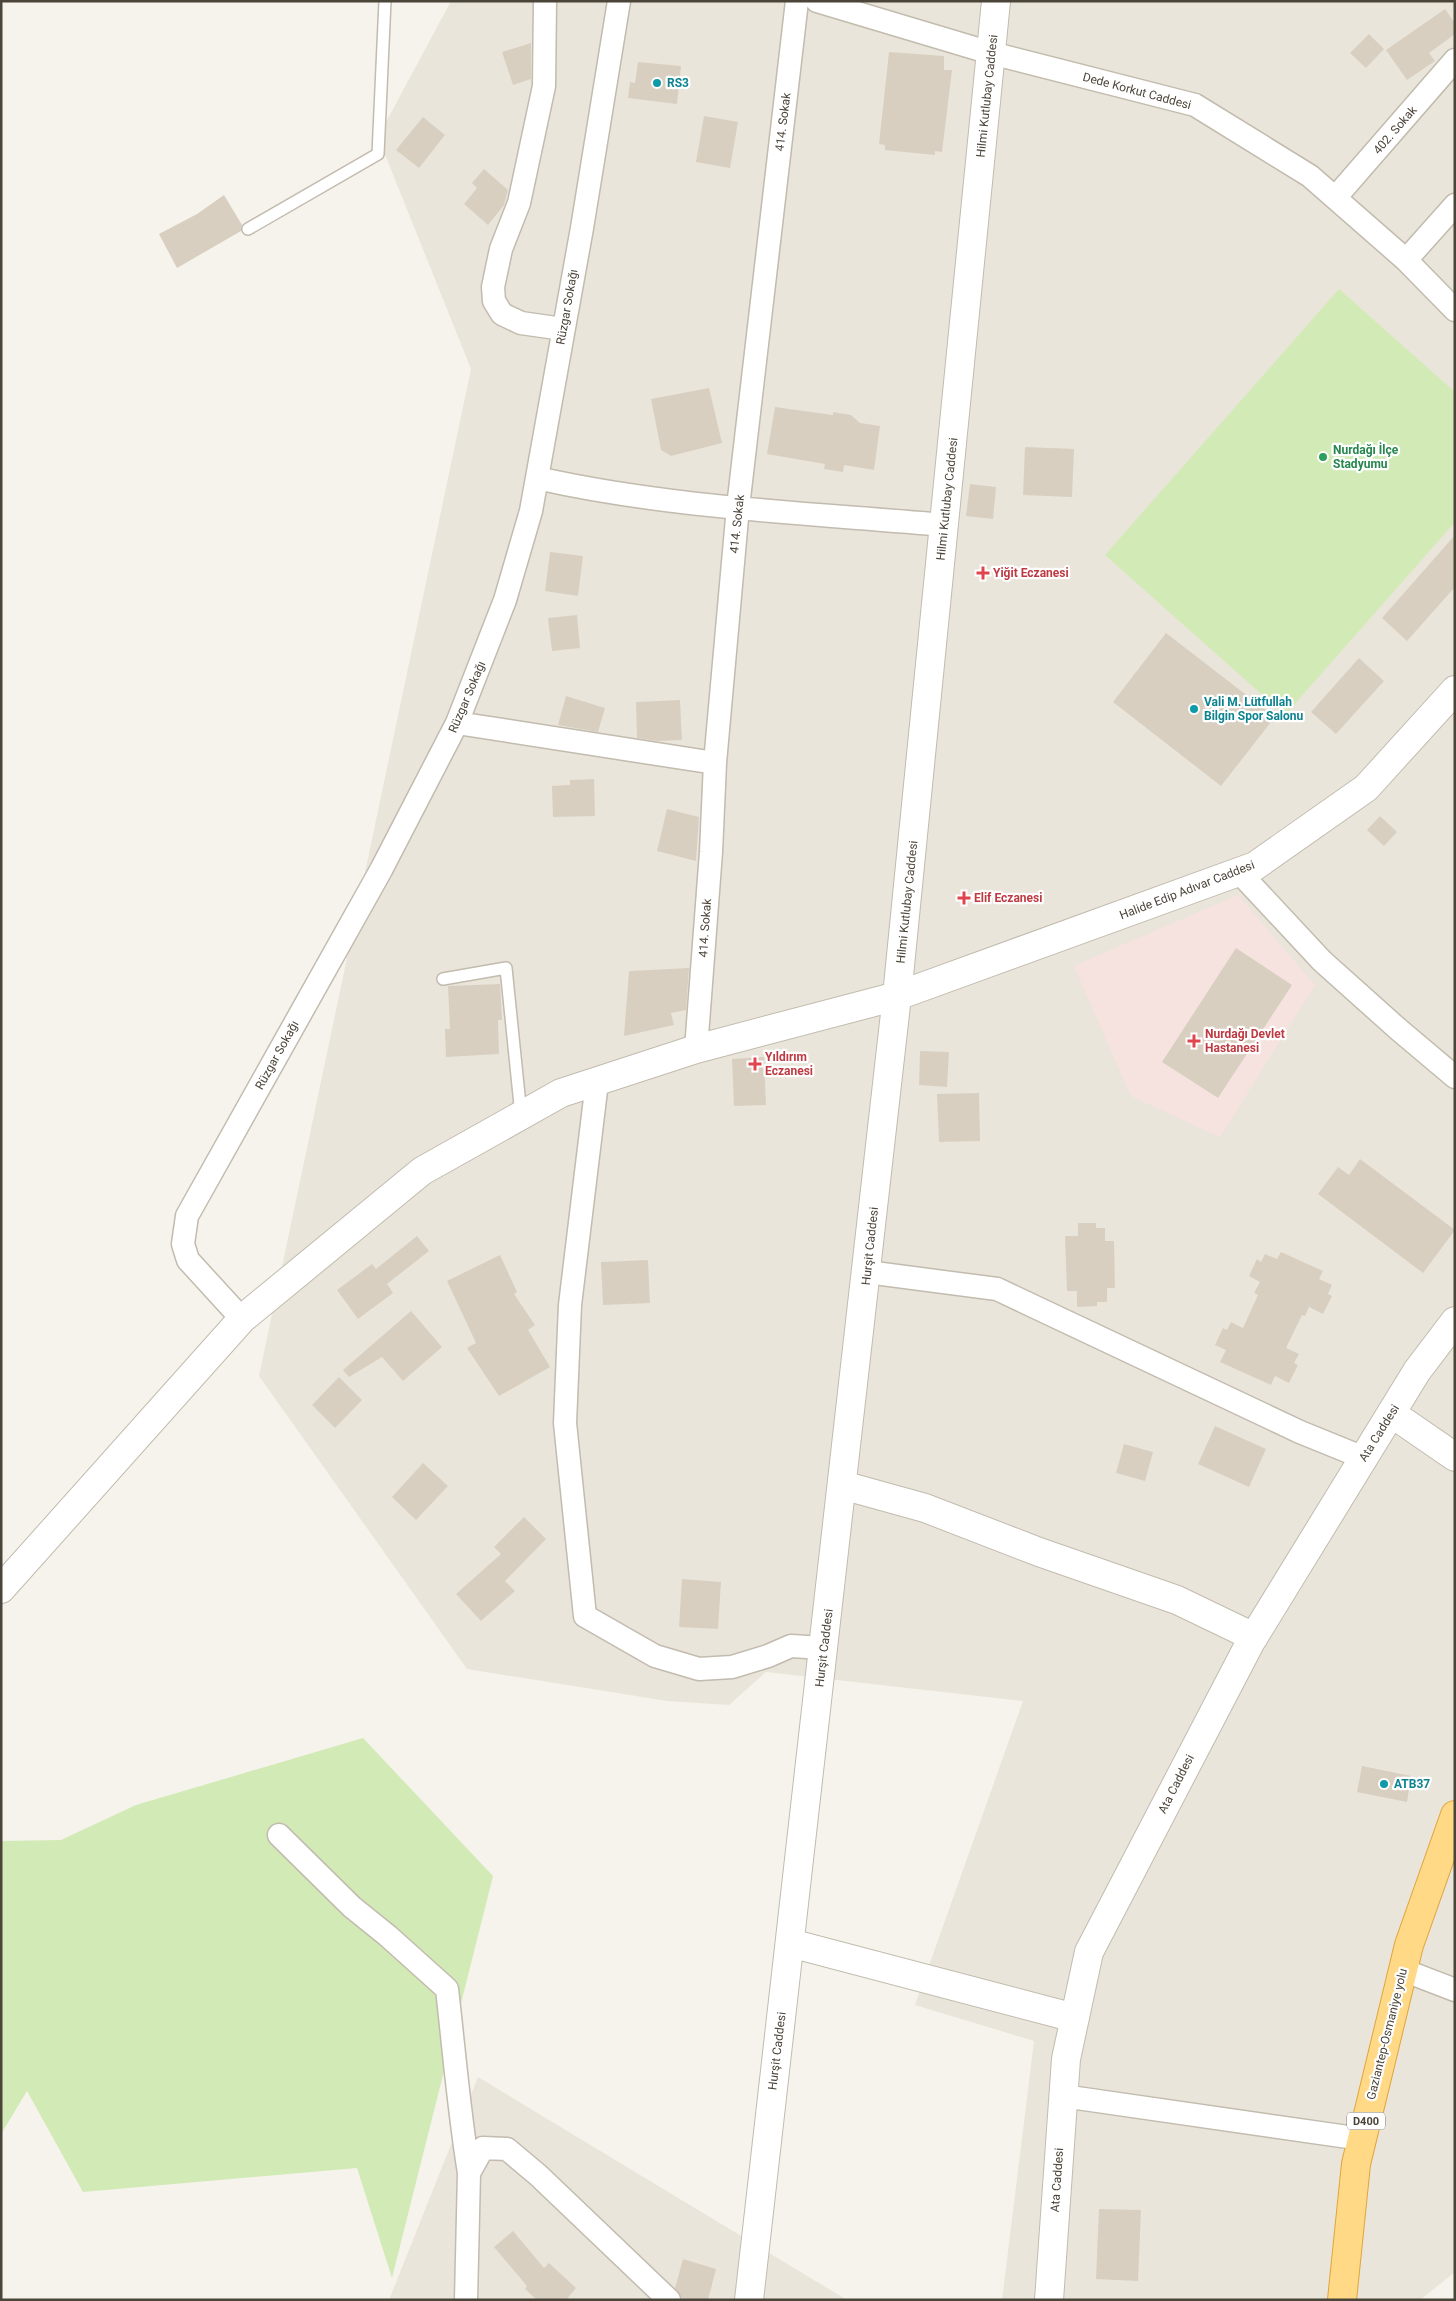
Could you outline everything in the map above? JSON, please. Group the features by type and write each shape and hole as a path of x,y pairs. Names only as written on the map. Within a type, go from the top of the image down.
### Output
{"highway":[{"name":"Gaziantep-Osmaniye yolu","path":"1342,2300 1356,2164 1406,1958 1455,1816"},
{"name":"Gaziantep-Osmaniye yolu","path":"1406,1958 1455,1860"}],"street":[{"path":"545,1 544,86 519,203 501,248 492,287 494,301 502,314 521,322 563,329"},
{"name":"Rüzgar Sokağı","path":"242,1319 188,1260 183,1244 187,1216 381,870 457,723 505,600 522,548 537,478 619,1"},
{"name":"414. Sokak","path":"696,1049 710,862 714,762 738,507 797,1"},
{"name":"Dede Korkut Caddesi","path":"817,1 991,53 1195,105 1310,176 1406,260 1455,310"},
{"name":"Hilmi Kutlubay Caddesi","path":"897,996 996,1"},
{"name":"402. Sokak","path":"1335,198 1455,60"},
{"path":"1406,260 1455,205"},
{"path":"537,478 626,495 944,525"},
{"name":"Halide Edip Adıvar Caddesi","path":"1,1589 242,1319 422,1171 561,1093 696,1049 897,996 1254,866 1366,788 1455,690"},
{"path":"457,723 714,762"},
{"path":"1239,872 1322,961 1455,1077"},
{"name":"Hurşit Caddesi","path":"749,2300 897,996"},
{"path":"597,1082 570,1305 565,1423 586,1616 655,1656 699,1669 732,1667 768,1656 791,1646 824,1648"},
{"path":"867,1272 997,1289 1300,1432 1364,1458"},
{"name":"Ata Caddesi","path":"1049,2300 1066,2059 1089,1952 1254,1637 1391,1413 1418,1371 1455,1321"},
{"path":"1391,1413 1455,1456"},
{"path":"842,1485 925,1508 1039,1552 1177,1600 1254,1637"},
{"path":"279,1835 352,1907 388,1936 447,1989 458,2081 461,2126 469,2172 466,2300"},
{"path":"790,1943 1075,2018"},
{"path":"1406,1958 1455,1990"},
{"path":"1063,2096 1362,2139"},
{"path":"461,2126 483,2148 507,2149 538,2175 669,2300"},
{"path":"469,2172 483,2148"}],"lane":[{"path":"248,229 378,154 385,1"},
{"path":"443,978 506,968 521,1115"}],"shaded area":[{"path":"451,1 1455,1 1455,2272 1420,2300 1002,2300 1034,2041 915,2005 1023,1701 766,1672 729,1705 667,1701 467,1669 259,1376 471,369 378,137"},
{"name":"Nurdağı Devlet Hastanesi","path":"1238,895 1315,985 1220,1137 1131,1096 1074,966"},
{"path":"478,2077 847,2300 389,2300"}],"green space":[{"name":"Nurdağı İlçe Stadyumu","path":"1339,289 1455,392 1455,522 1285,715 1105,555"},
{"path":"363,1738 493,1876 392,2278 357,2168 83,2192 27,2091 1,2134 1,1841 61,1840 136,1805"}],"building":[{"path":"1445,9 1455,23 1455,34 1429,53 1435,61 1407,80 1386,50"},
{"path":"1369,34 1384,49 1366,68 1350,53"},
{"path":"531,43 531,79 513,85 502,52"},
{"path":"889,52 944,56 944,70 952,70 942,152 935,151 935,155 885,150 885,145 879,144"},
{"name":"RS3","path":"638,62 681,66 677,104 628,98 630,82 635,83"},
{"path":"704,116 738,122 730,168 696,162"},
{"path":"423,117 445,135 419,168 396,150"},
{"path":"484,169 508,190 504,205 488,225 464,204 477,188 472,183"},
{"path":"224,195 242,225 241,231 177,268 159,234 197,214"},
{"path":"709,388 722,443 671,456 661,450 651,399"},
{"path":"775,407 833,415 833,412 851,415 860,423 880,426 874,470 844,465 843,472 824,469 825,464 767,454"},
{"path":"1025,447 1074,449 1072,497 1023,495"},
{"path":"970,484 996,487 993,519 966,516"},
{"path":"1455,535 1455,587 1407,641 1382,618"},
{"path":"550,552 583,556 578,596 545,591"},
{"path":"577,615 580,648 552,651 548,618"},
{"name":"Vali M. Lütfullah Bilgin Spor Salonu","path":"1166,633 1275,717 1221,786 1113,702"},
{"path":"1359,658 1384,681 1336,734 1311,712"},
{"path":"566,696 605,708 598,732 558,725"},
{"path":"680,700 682,740 657,741 637,738 636,702"},
{"path":"594,779 595,816 553,817 552,786 570,785 570,780"},
{"path":"667,809 699,817 696,861 657,851"},
{"path":"1380,816 1397,832 1384,846 1367,830"},
{"path":"1236,948 1292,985 1218,1098 1162,1062"},
{"path":"689,968 686,1010 671,1013 674,1025 624,1036 629,971"},
{"path":"500,984 502,1020 498,1020 499,1054 446,1057 445,1029 450,1029 448,986"},
{"path":"920,1051 949,1052 947,1087 919,1085"},
{"path":"764,1057 766,1105 734,1106 732,1059"},
{"path":"979,1093 980,1141 939,1142 937,1094"},
{"path":"1360,1159 1455,1230 1423,1273 1318,1194 1338,1167 1349,1175"},
{"path":"1078,1223 1096,1223 1096,1228 1105,1228 1105,1241 1114,1241 1115,1288 1107,1288 1107,1302 1097,1302 1097,1306 1077,1307 1077,1291 1067,1291 1065,1236 1078,1236"},
{"path":"417,1236 429,1251 387,1284 393,1293 358,1319 337,1290 372,1264 376,1269"},
{"path":"1281,1252 1323,1271 1319,1279 1332,1285 1328,1294 1332,1296 1323,1314 1309,1307 1305,1316 1302,1315 1286,1348 1299,1354 1294,1363 1298,1365 1289,1383 1275,1376 1271,1385 1220,1362 1226,1350 1215,1345 1223,1328 1227,1330 1231,1322 1243,1328 1258,1295 1254,1293 1260,1282 1249,1276 1257,1259 1261,1262 1265,1254 1277,1259"},
{"path":"500,1255 517,1292 514,1294 535,1325 528,1330 550,1367 499,1396 467,1348 476,1343 447,1281"},
{"path":"648,1260 650,1303 603,1305 601,1262"},
{"path":"411,1311 442,1347 403,1381 382,1357 349,1377 343,1370"},
{"path":"339,1377 362,1400 335,1428 312,1405"},
{"path":"1215,1426 1266,1449 1249,1487 1198,1464"},
{"path":"1124,1444 1153,1452 1145,1481 1116,1473"},
{"path":"423,1463 448,1486 416,1520 392,1497"},
{"path":"524,1517 546,1539 505,1581 515,1591 481,1621 456,1594 501,1554 494,1547"},
{"path":"682,1579 721,1582 718,1629 679,1627"},
{"name":"ATB37","path":"1362,1766 1411,1776 1407,1802 1357,1792"},
{"path":"1099,2209 1141,2210 1138,2281 1096,2279"},
{"path":"513,2231 544,2268 549,2263 576,2288 566,2300 537,2300 525,2289 527,2286 494,2247"},
{"path":"683,2259 716,2269 708,2300 682,2299 675,2288"}],"place":[{"name":"RS3","path":"657,83"},
{"name":"Nurdağı İlçe Stadyumu","path":"1323,457"},
{"name":"Yiğit Eczanesi","path":"983,573"},
{"name":"Vali M. Lütfullah Bilgin Spor Salonu","path":"1194,709"},
{"name":"Elif Eczanesi","path":"964,898"},
{"name":"Nurdağı Devlet Hastanesi","path":"1194,1041"},
{"name":"Yıldırım Eczanesi","path":"755,1064"},
{"name":"ATB37","path":"1384,1784"}]}
